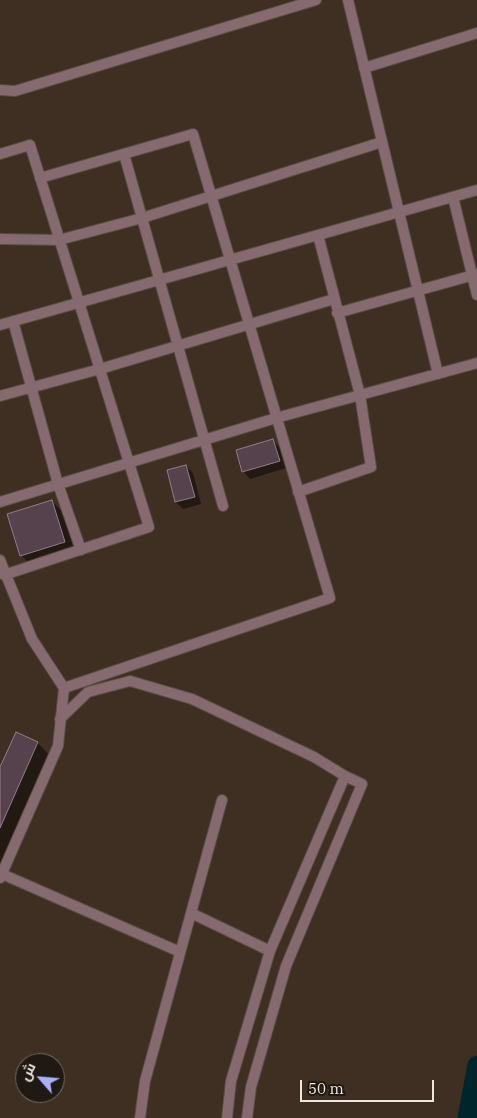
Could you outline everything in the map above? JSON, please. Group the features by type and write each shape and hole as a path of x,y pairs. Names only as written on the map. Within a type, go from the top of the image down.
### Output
{"street":[{"path":"0,90 15,91 316,0"},
{"path":"348,0 438,374"},
{"path":"364,68 477,33"},
{"path":"40,178 193,134 330,598 64,688"},
{"path":"0,239 59,240 142,218 382,142"},
{"path":"0,154 30,145 149,527 4,576"},
{"path":"124,154 224,506"},
{"path":"0,325 477,190"},
{"path":"453,197 475,275 477,295"},
{"path":"298,492 371,467 360,395 318,235"},
{"path":"338,313 475,275"},
{"path":"0,396 31,386 100,369 334,299"},
{"path":"13,321 58,484 81,550"},
{"path":"0,502 276,418 477,363"},
{"path":"0,560 4,576 32,639 64,688 58,746 1,876 180,952"},
{"path":"60,719 88,692 130,681 192,699 314,757 362,784 286,966 251,1087 247,1118"},
{"path":"226,1118 231,1081 270,951 345,776"},
{"path":"140,1118 146,1081 222,800"},
{"path":"191,913 270,951"}],"building":[{"path":"273,439 280,461 242,472 236,450"},
{"path":"186,465 195,497 175,502 167,470"},
{"path":"52,500 65,542 20,556 7,514"},
{"path":"16,732 38,742 0,828 0,767"}],"waterway":[{"path":"467,1118 477,1065"}]}
